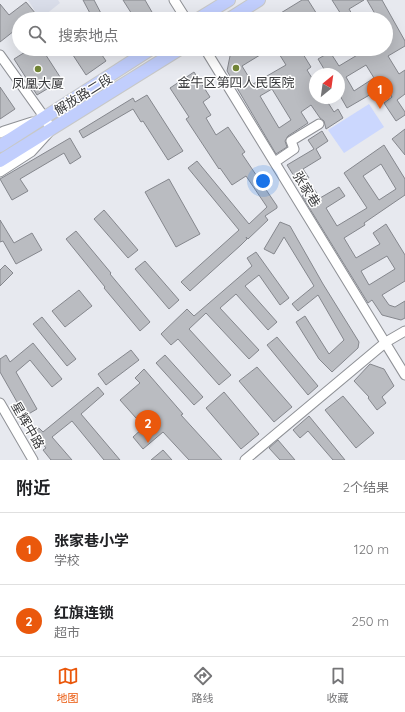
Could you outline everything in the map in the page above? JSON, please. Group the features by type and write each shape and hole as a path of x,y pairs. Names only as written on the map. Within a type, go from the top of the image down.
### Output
{"main road":[{"path":"209,12 229,0"},
{"path":"240,12 259,0"},
{"name":"解放路二段","path":"0,146 141,56"},
{"name":"解放路二段","path":"0,161 169,56"}],"street":[{"path":"174,0 182,12"},
{"path":"0,55 45,118 51,130 31,152 0,172"},
{"name":"张家巷","path":"209,56 405,375"},
{"path":"0,133 45,118"},
{"path":"275,162 294,149 291,142 319,124"},
{"path":"245,460 386,342 405,331"},
{"name":"星辉中路","path":"0,403 33,460"}],"shaded area":[{"path":"28,0 58,0 60,3 49,12 36,12"},
{"path":"369,104 384,127 344,153 328,130"}],"building":[{"path":"83,0 94,0 100,12 89,12"},
{"path":"123,0 145,0 152,12 131,12"},
{"path":"302,0 308,0 316,12 282,12"},
{"path":"332,0 364,0 349,9 351,12 340,12"},
{"path":"367,0 382,0 389,12 374,12"},
{"path":"26,2 34,12 13,12"},
{"path":"0,4 9,15 12,13 12,33 0,42"},
{"path":"393,20 405,41 405,46 393,53"},
{"name":"凤凰大厦","path":"19,56 47,56 62,80 37,95 14,59"},
{"path":"74,56 103,56 106,61 86,75"},
{"path":"230,56 258,56 242,66 253,84 286,65 280,56 304,56 311,67 307,70 309,73 309,104 329,104 334,112 338,109 343,118 326,129 324,121 320,118 311,105 301,112 308,123 288,136 285,141 287,147 276,154 227,71","holes":["272,89 291,120 279,128 260,96"]},
{"path":"323,56 333,56 339,66 356,56 388,56 399,74 405,70 405,94 397,100 405,112 405,115 396,121 384,103 392,97 385,86 347,108 345,104 345,68 323,68 318,59","holes":["366,65 374,78 354,91 346,77"]},
{"path":"194,72 210,97 203,102 211,115 206,118 216,135 228,127 245,152 242,154 277,208 265,216 268,220 248,239 246,237 247,239 241,245 190,291 181,282 239,230 188,168 197,161 249,224 267,207 246,176 232,185 220,168 219,169 186,119 189,117 170,88"},
{"path":"0,87 15,109 0,119"},
{"path":"147,95 183,151 168,160 143,121 141,122 133,109 83,138 79,131 133,98 135,102"},
{"path":"405,129 405,155 392,139"},
{"path":"322,131 328,141 316,149 321,158 303,169 309,178 299,184 287,165 314,149 308,140"},
{"path":"70,138 81,157 70,164 64,153 20,179 28,191 12,200 0,179"},
{"path":"384,145 405,179 405,195 364,223 365,225 344,238 356,258 380,244 373,233 386,224 405,255 405,281 382,295 389,305 395,307 405,301 405,318 401,320 382,315 372,300 368,303 302,196 314,189 320,198 339,187 345,196 326,208 337,226 367,208 344,173","holes":["381,164 396,189 379,200 363,176","387,256 395,269 369,285 361,271"]},
{"path":"169,179 200,234 176,247 145,192"},
{"path":"104,210 138,250 128,258 94,219"},
{"path":"0,220 14,243 32,233 42,250 16,264 3,241 0,242"},
{"path":"280,222 290,226 323,284 359,342 358,348 332,372 319,359 296,322 305,316 329,354 344,340 318,295 298,311 292,304 314,286 284,237 274,254 264,249"},
{"path":"76,231 150,322 140,331 66,239"},
{"path":"256,252 289,298 280,305 259,275 245,286 277,322 268,330 236,294 220,308 259,350 249,359 206,313 189,329 231,375 219,385 178,339 171,345 161,334 187,309 194,316 252,266 247,258"},
{"path":"145,261 179,300 169,309 135,269"},
{"path":"5,265 13,273 0,286 0,270"},
{"path":"79,290 92,306 65,327 52,311"},
{"path":"42,317 76,359 67,366 33,324"},
{"path":"277,337 318,386 308,395 267,345"},
{"path":"33,343 62,379 52,387 30,360 16,372 37,409 25,416 0,372 0,359 6,355 10,362"},
{"path":"131,350 139,360 106,385 98,374"},
{"path":"165,355 203,397 194,405 156,363"},
{"path":"370,364 384,369 394,386 382,397 386,403 377,410 368,398 369,397 354,381"},
{"path":"257,367 292,407 274,422 239,381"},
{"path":"144,369 183,414 181,415 222,460 189,460 163,432 143,449 133,437 144,427 120,400 140,383 135,378"},
{"path":"98,387 104,394 81,414 120,460 104,460 72,421 52,437 72,460 51,460 43,450 46,448 33,433 39,428 43,432"},
{"path":"224,392 259,434 241,449 206,408"},
{"path":"343,396 374,433 356,448 325,410"},
{"path":"309,416 345,460 333,460 308,431 300,438 293,430"},
{"path":"278,440 295,460 280,460 269,448"},
{"path":"163,450 172,460 151,460"}],"place":[{"name":"金牛区第四人民医院","path":"236,68"},
{"name":"凤凰大厦","path":"38,69"},
{"name":"张家巷小学","path":"380,109"},
{"name":"红旗连锁","path":"148,443"}]}
